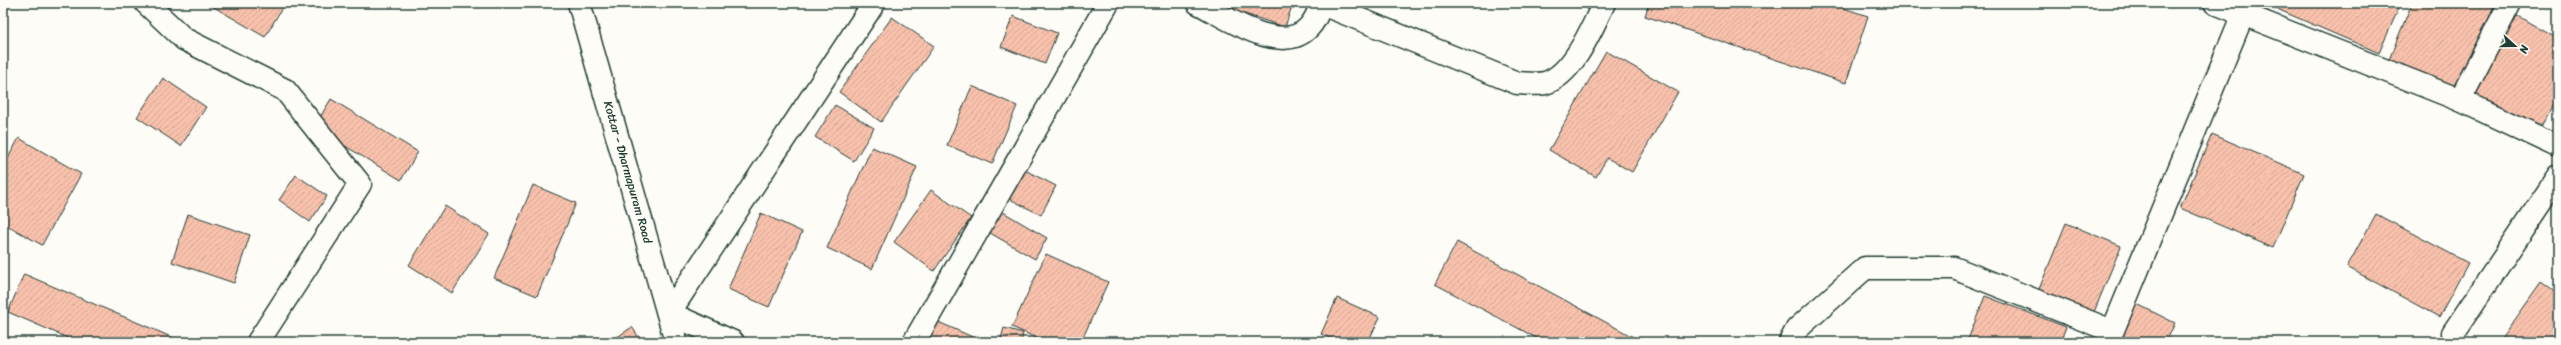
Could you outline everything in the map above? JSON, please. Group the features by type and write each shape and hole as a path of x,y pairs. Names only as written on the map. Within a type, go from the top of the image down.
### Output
{"street":[{"path":"146,3 184,39 285,90 360,184 258,342"},
{"name":"Kottar - Dharmapuram Road","path":"579,3 676,342"},
{"path":"733,342 668,313 874,3"},
{"path":"914,342 1108,3"},
{"path":"1198,3 1262,34 1279,40 1292,39 1309,28 1322,4 1517,83 1545,83 1566,71 1589,36 1604,3"},
{"path":"2215,3 2460,100 2558,146"},
{"path":"2460,100 2510,3"},
{"path":"1790,342 1797,329 1865,268 1954,268 2110,336 2243,14"},
{"path":"2453,333 2558,177"}],"building":[{"path":"207,3 285,3 265,37"},
{"path":"1227,3 1293,3 1285,27 1226,8"},
{"path":"1649,3 1828,3 1868,16 1846,83 1645,16"},
{"path":"2263,3 2401,3 2379,53"},
{"path":"2412,3 2495,3 2457,96 2386,67"},
{"path":"2514,14 2558,39 2558,98 2537,134 2468,93"},
{"path":"1013,16 1057,33 1045,64 1001,47"},
{"path":"892,17 934,46 881,122 839,92"},
{"path":"1606,51 1678,92 1632,172 1607,158 1596,177 1549,150"},
{"path":"163,78 206,107 181,146 137,117"},
{"path":"972,86 1017,106 992,164 947,145"},
{"path":"331,99 418,152 401,180 314,127"},
{"path":"835,105 874,128 854,161 815,137"},
{"path":"2212,134 2304,174 2273,248 2180,208"},
{"path":"19,138 81,174 42,245 3,223 3,167"},
{"path":"872,147 917,167 872,269 827,248"},
{"path":"1021,168 1056,186 1041,215 1006,197"},
{"path":"296,175 327,196 310,222 279,200"},
{"path":"533,185 576,203 537,296 494,278"},
{"path":"931,190 971,218 934,271 894,242"},
{"path":"445,206 489,234 452,293 409,265"},
{"path":"998,209 1047,238 1035,259 985,230"},
{"path":"761,213 802,232 769,307 728,289"},
{"path":"188,214 250,235 234,283 172,262"},
{"path":"2376,214 2468,263 2439,317 2347,267"},
{"path":"2066,223 2121,246 2092,317 2037,294"},
{"path":"1457,242 1637,339 1636,342 1544,342 1435,284"},
{"path":"1046,254 1108,282 1081,342 1045,342 1012,327"},
{"path":"24,274 183,342 77,342 8,312"},
{"path":"2541,283 2558,295 2558,342 2499,342"},
{"path":"1985,296 2066,327 2060,342 1967,342"},
{"path":"1337,298 1380,317 1368,342 1339,342 1321,334"},
{"path":"2133,302 2175,323 2166,342 2122,342 2115,338"},
{"path":"936,321 984,342 927,342"},
{"path":"632,327 642,342 610,342"},
{"path":"1004,328 1023,333 1021,342 1000,342"}]}
